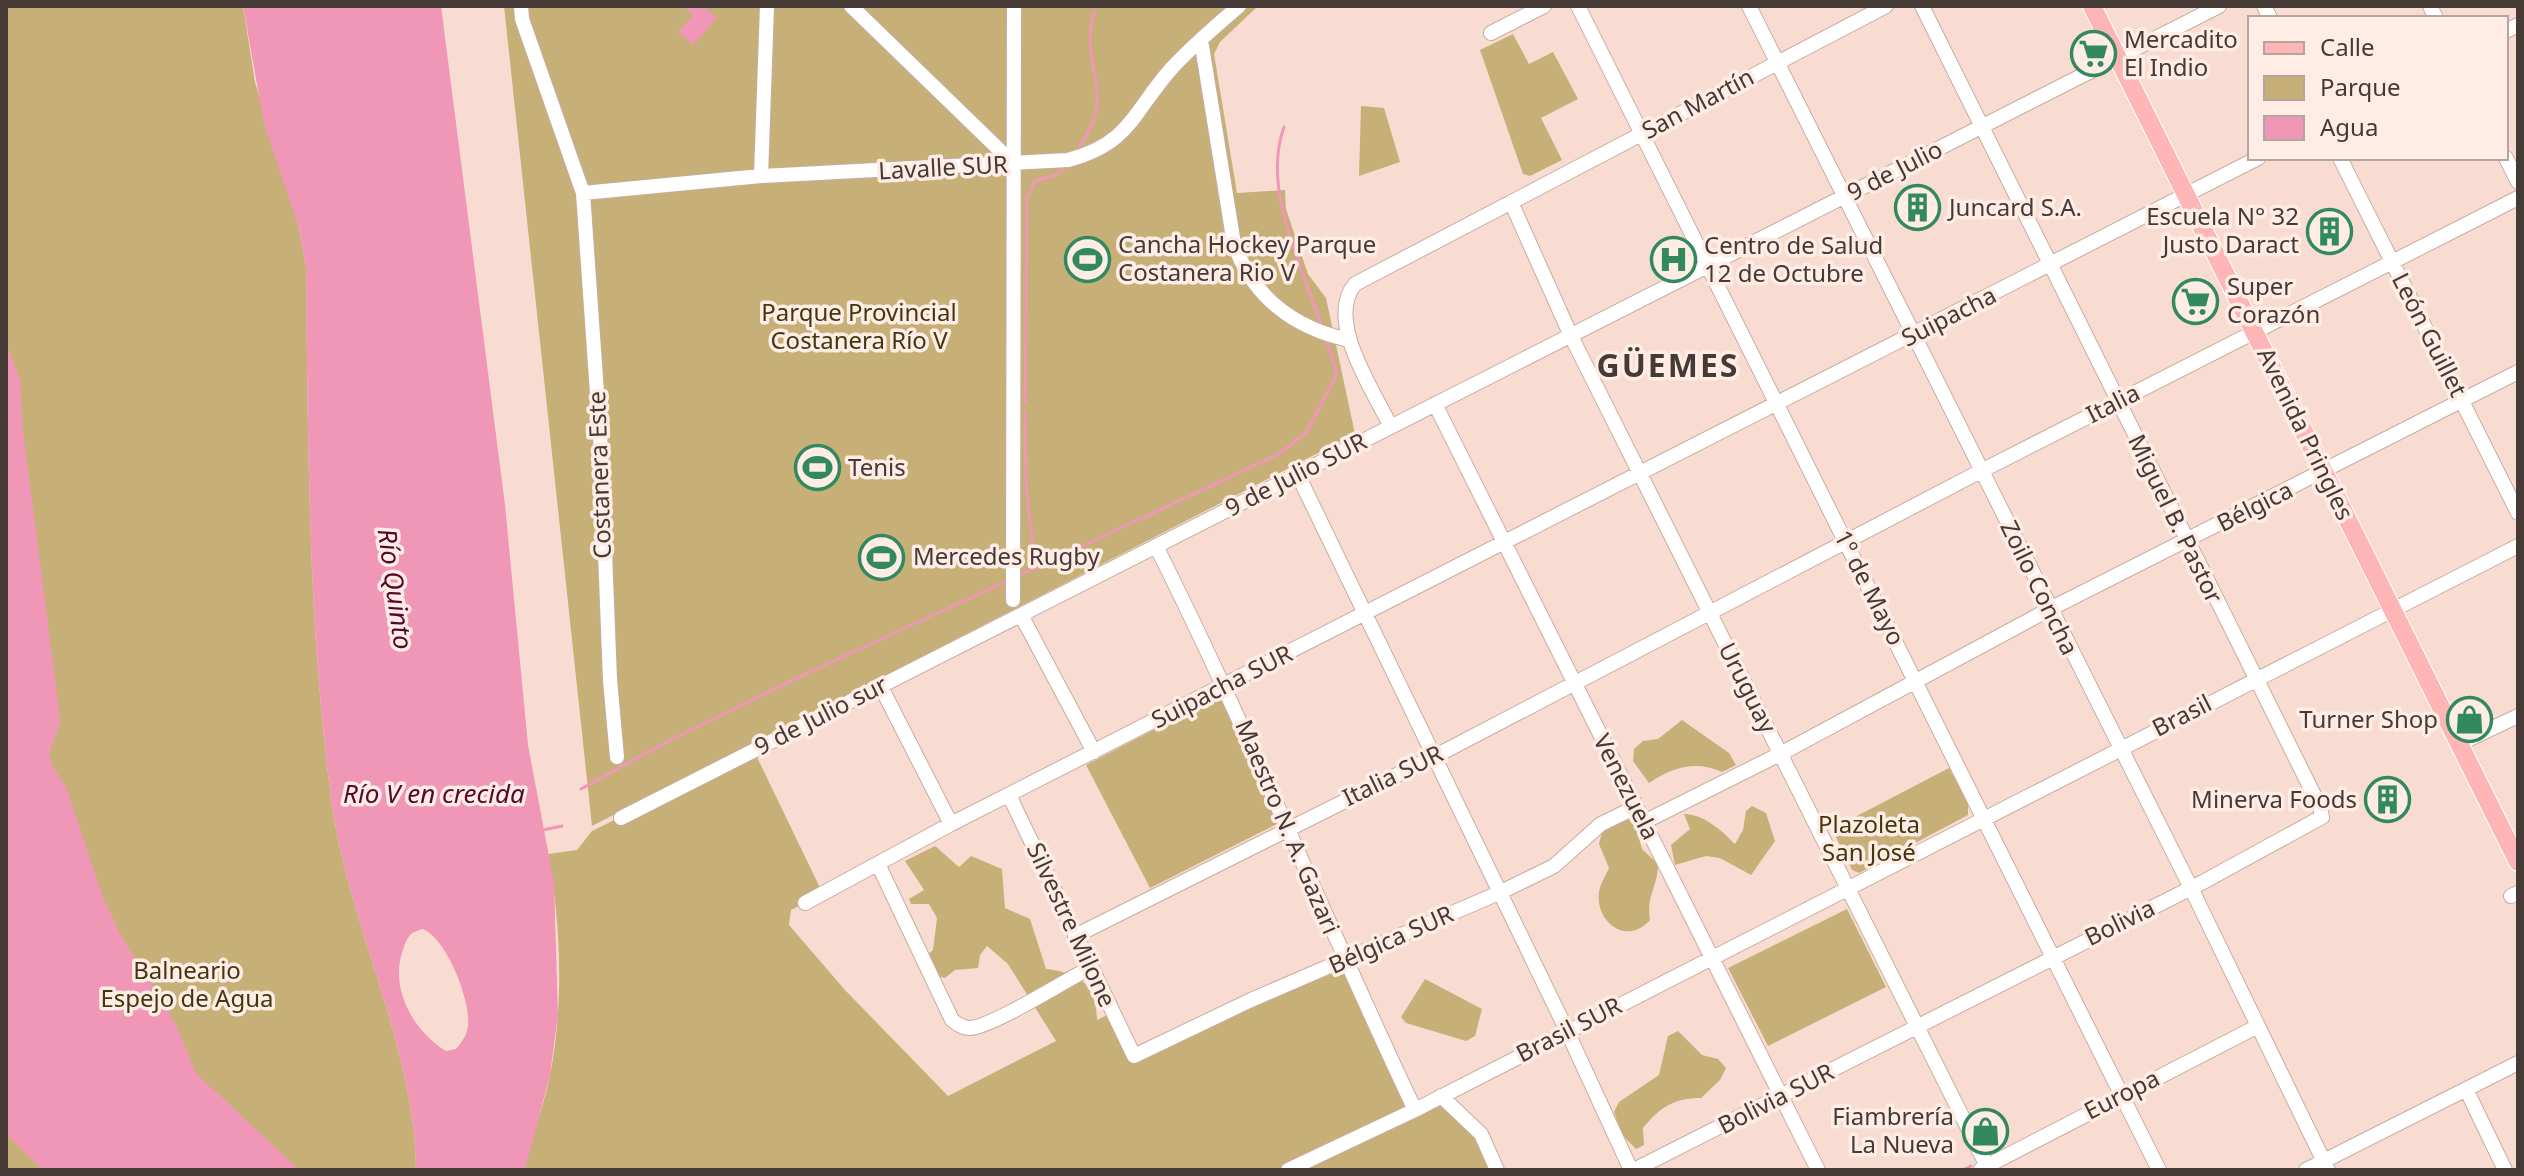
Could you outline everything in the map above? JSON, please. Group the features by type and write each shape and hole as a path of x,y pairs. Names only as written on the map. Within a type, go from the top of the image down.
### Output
{"main road":[{"name":"Avenida Pringles","path":"2092,6 2518,862"}],"street":[{"name":"Costanera Este","path":"521,6 522,19 583,193 601,450 610,680 617,757"},
{"path":"761,176 767,6"},
{"path":"851,6 1014,164"},
{"path":"1013,600 1014,6"},
{"name":"Lavalle SUR","path":"583,193 761,176 1068,160 1109,146 1172,68 1239,6"},
{"path":"1491,33 1544,6"},
{"name":"1º de Mayo","path":"1578,6 2055,956 2159,1170"},
{"name":"Zoilo Concha","path":"1749,6 2191,888 2326,1166"},
{"name":"San Martín","path":"1349,340 1343,303 1355,284 1886,6"},
{"name":"Miguel B. Pastor","path":"1922,6 2185,542 2320,807 2322,817"},
{"name":"9 de Julio","path":"1571,336 2219,6"},
{"path":"1201,40 1234,244 1243,268 1268,301 1324,334 1349,340 1391,427"},
{"name":"Suipacha","path":"1640,474 2254,160"},
{"name":"León Guillet","path":"2341,160 2518,513"},
{"path":"2507,160 2518,182"},
{"name":"Italia","path":"1709,613 2518,198"},
{"name":"Uruguay","path":"1511,202 1571,336 1918,1028 1985,1169"},
{"name":"9 de Julio SUR","path":"1021,615 1571,336"},
{"name":"Bélgica","path":"1780,754 1914,679 2518,372"},
{"name":"Venezuela","path":"1435,404 1818,1170"},
{"path":"1297,473 1632,1170"},
{"name":"Suipacha SUR","path":"805,903 951,824 1640,474"},
{"name":"Maestro N. A. Gazari","path":"1156,546 1226,686 1344,961 1415,1110"},
{"name":"Brasil","path":"1848,889 2518,546"},
{"name":"Italia SUR","path":"1075,936 1709,613"},
{"path":"1021,615 1094,752"},
{"name":"9 de Julio sur","path":"621,818 1021,615"},
{"path":"880,685 951,824"},
{"path":"2459,744 2518,716"},
{"path":"1644,822 1780,754"},
{"name":"Silvestre Milone","path":"1009,795 1134,1056"},
{"name":"Bélgica SUR","path":"1134,1056 1554,866 1601,824 1636,807"},
{"name":"Bolivia","path":"1918,1028 2322,817"},
{"path":"878,864 952,1020 971,1028 1090,968"},
{"name":"Brasil SUR","path":"1288,1170 1415,1110 1848,889"},
{"name":"Europa","path":"1985,1169 2258,1026"},
{"name":"Bolivia SUR","path":"1632,1170 1918,1028"},
{"path":"2306,1170 2326,1166 2518,1063"},
{"path":"2466,1089 2505,1170"},
{"path":"1441,1096 1481,1134 1497,1170"}],"green space":[{"name":"Balneario Espejo de Agua","path":"6,6 243,6 255,82 299,228 306,267 314,604 332,805 352,896 405,1080 413,1125 416,1170 6,1170"},
{"name":"Parque Provincial Costanera Río V","path":"504,6 1258,6 1220,42 1214,54 1237,193 1285,190 1286,209 1308,274 1326,298 1355,434 592,826"},
{"path":"1513,34 1529,64 1553,52 1578,99 1541,118 1562,160 1530,176 1523,174 1480,50"},
{"path":"1361,106 1384,108 1400,162 1359,176"},
{"path":"1223,694 1281,822 1150,888 1086,765"},
{"path":"1682,720 1729,753 1736,765 1722,772 1703,766 1684,767 1649,783 1633,761 1634,749 1643,741 1658,739"},
{"path":"754,751 823,894 791,910 789,925 845,990 948,1096 1056,1041 1008,964 987,946 980,955 978,968 955,970 945,978 933,975 926,956 933,950 937,918 929,904 911,904 909,899 924,890 905,861 935,846 959,867 971,856 1002,869 1005,908 1030,919 1046,969 1077,977 1084,982 1093,997 1097,1020 1112,1013 1134,1055 1344,961 1415,1110 1441,1096 1481,1134 1497,1170 525,1170 547,1087 557,1021 558,936 548,854 577,850 592,831"},
{"name":"Plazoleta San José","path":"1949,768 1968,803 1968,815 1859,873 1852,870 1832,829"},
{"path":"1752,806 1766,813 1775,841 1751,875 1720,858 1706,856 1675,865 1671,845 1690,829 1684,814 1705,820 1735,844 1743,830 1746,811"},
{"path":"1633,817 1642,849 1658,864 1650,920 1641,928 1623,931 1608,921 1599,903 1600,889 1609,868 1599,844 1602,832"},
{"path":"1847,909 1886,987 1768,1046 1728,968"},
{"path":"1425,979 1482,1009 1475,1036 1466,1041 1406,1023 1401,1017"},
{"path":"1678,1031 1702,1055 1718,1059 1726,1068 1720,1080 1701,1098 1675,1102 1655,1114 1643,1128 1644,1145 1636,1149 1622,1135 1614,1112 1619,1102 1659,1075 1668,1036"}],"water":[{"name":"Río V en crecida","path":"243,6 441,6 505,505 528,745 554,883 558,1015 550,1075 525,1170 416,1170 413,1125 405,1080 352,896 332,805 314,604 306,267 299,228 264,124","holes":["423,929 432,935 456,972 468,1015 464,1038 456,1049 446,1051 414,1020 399,979 399,964 410,936"]},
{"path":"682,6 703,6 717,18 693,45 678,32 693,16"},
{"path":"6,342 20,380 23,431 59,709 60,724 50,751 51,763 66,787 102,895 119,932 176,1025 196,1073 299,1170 43,1170 6,1134"}],"waterway":[{"path":"1080,146 1096,109 1090,32 1094,12"},
{"path":"1284,127 1278,151 1281,202 1322,328"},
{"path":"1025,403 1027,197 1035,181 1053,176 1065,168"},
{"path":"1020,575 1277,455 1306,433 1337,374 1326,339"},
{"path":"1025,410 1026,484 1035,568"},
{"path":"581,789 672,739 1005,582"},
{"path":"543,830 562,826"},
{"path":"1963,1170 1971,1166"}],"place":[{"name":"Mercadito El Indio","path":"2093,54"},
{"name":"Juncard S.A.","path":"1918,208"},
{"name":"Escuela N° 32 Justo Daract","path":"2330,231"},
{"name":"Cancha Hockey Parque Costanera Rio V","path":"1087,259"},
{"name":"Centro de Salud 12 de Octubre","path":"1673,260"},
{"name":"Super Corazón","path":"2196,301"},
{"name":"Tenis","path":"817,468"},
{"name":"Mercedes Rugby","path":"882,557"},
{"name":"Turner Shop","path":"2469,720"},
{"name":"Minerva Foods","path":"2388,800"},
{"name":"Fiambrería La Nueva","path":"1985,1131"}],"district":[{"name":"GÜEMES","path":"1668,366"}],"water label":[{"name":"Río Quinto","path":"395,589"}]}
